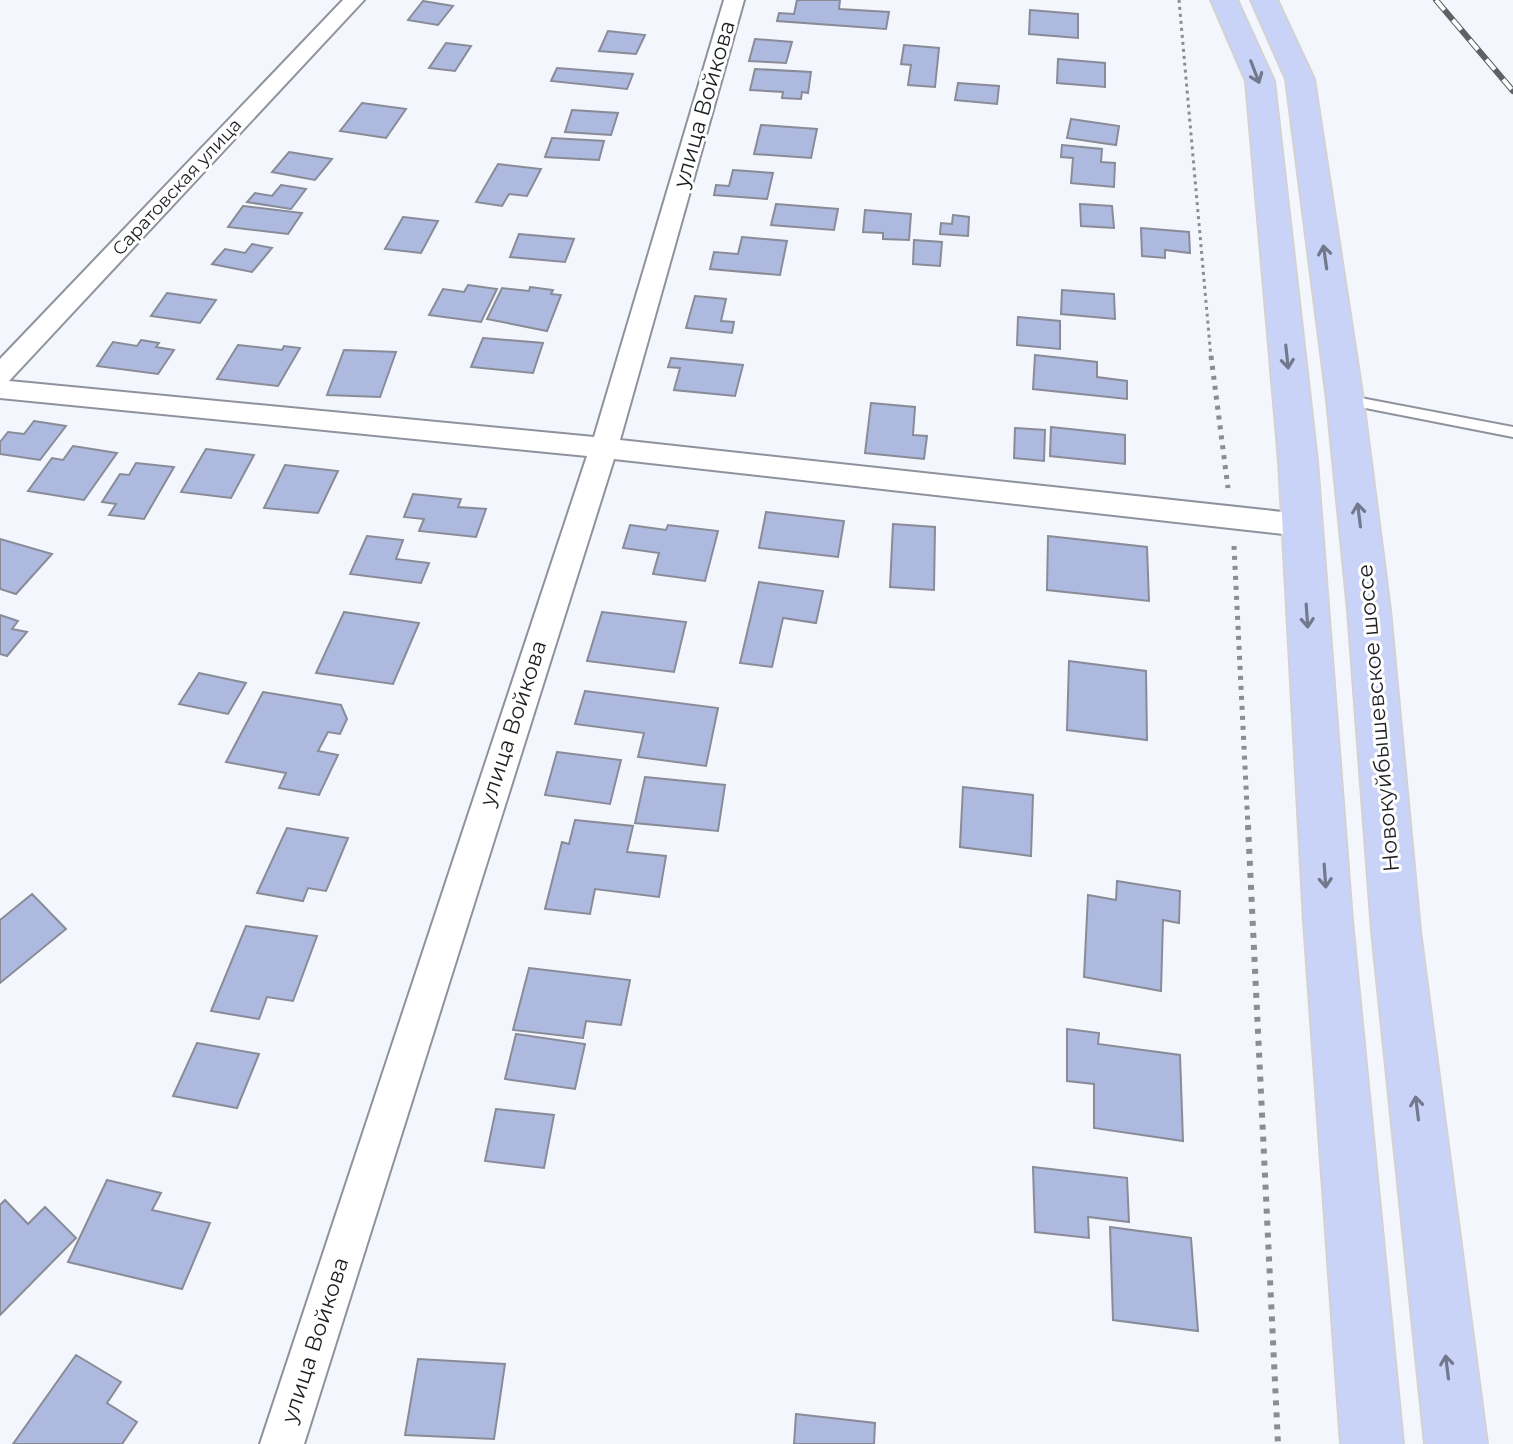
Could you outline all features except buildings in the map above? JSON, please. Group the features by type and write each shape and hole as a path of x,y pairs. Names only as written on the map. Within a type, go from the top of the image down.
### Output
{"main road":[{"path":"1224,0 1260,81 1298,461 1329,937 1372,1444"},
{"name":"Новокуйбышевское шоссе","path":"1264,0 1300,79 1345,400 1369,610 1396,931 1456,1444"}],"street":[{"name":"Саратовская улица","path":"0,375 354,0"},
{"name":"улица Войкова","path":"282,1444 577,523 604,448 734,0"},
{"path":"0,389 604,448 1301,525"}],"lane":[{"path":"1345,400 1513,432"}],"path":[{"path":"1179,0 1213,380 1233,517 1278,1444"}],"railway":[{"path":"1436,0 1513,91"}]}
